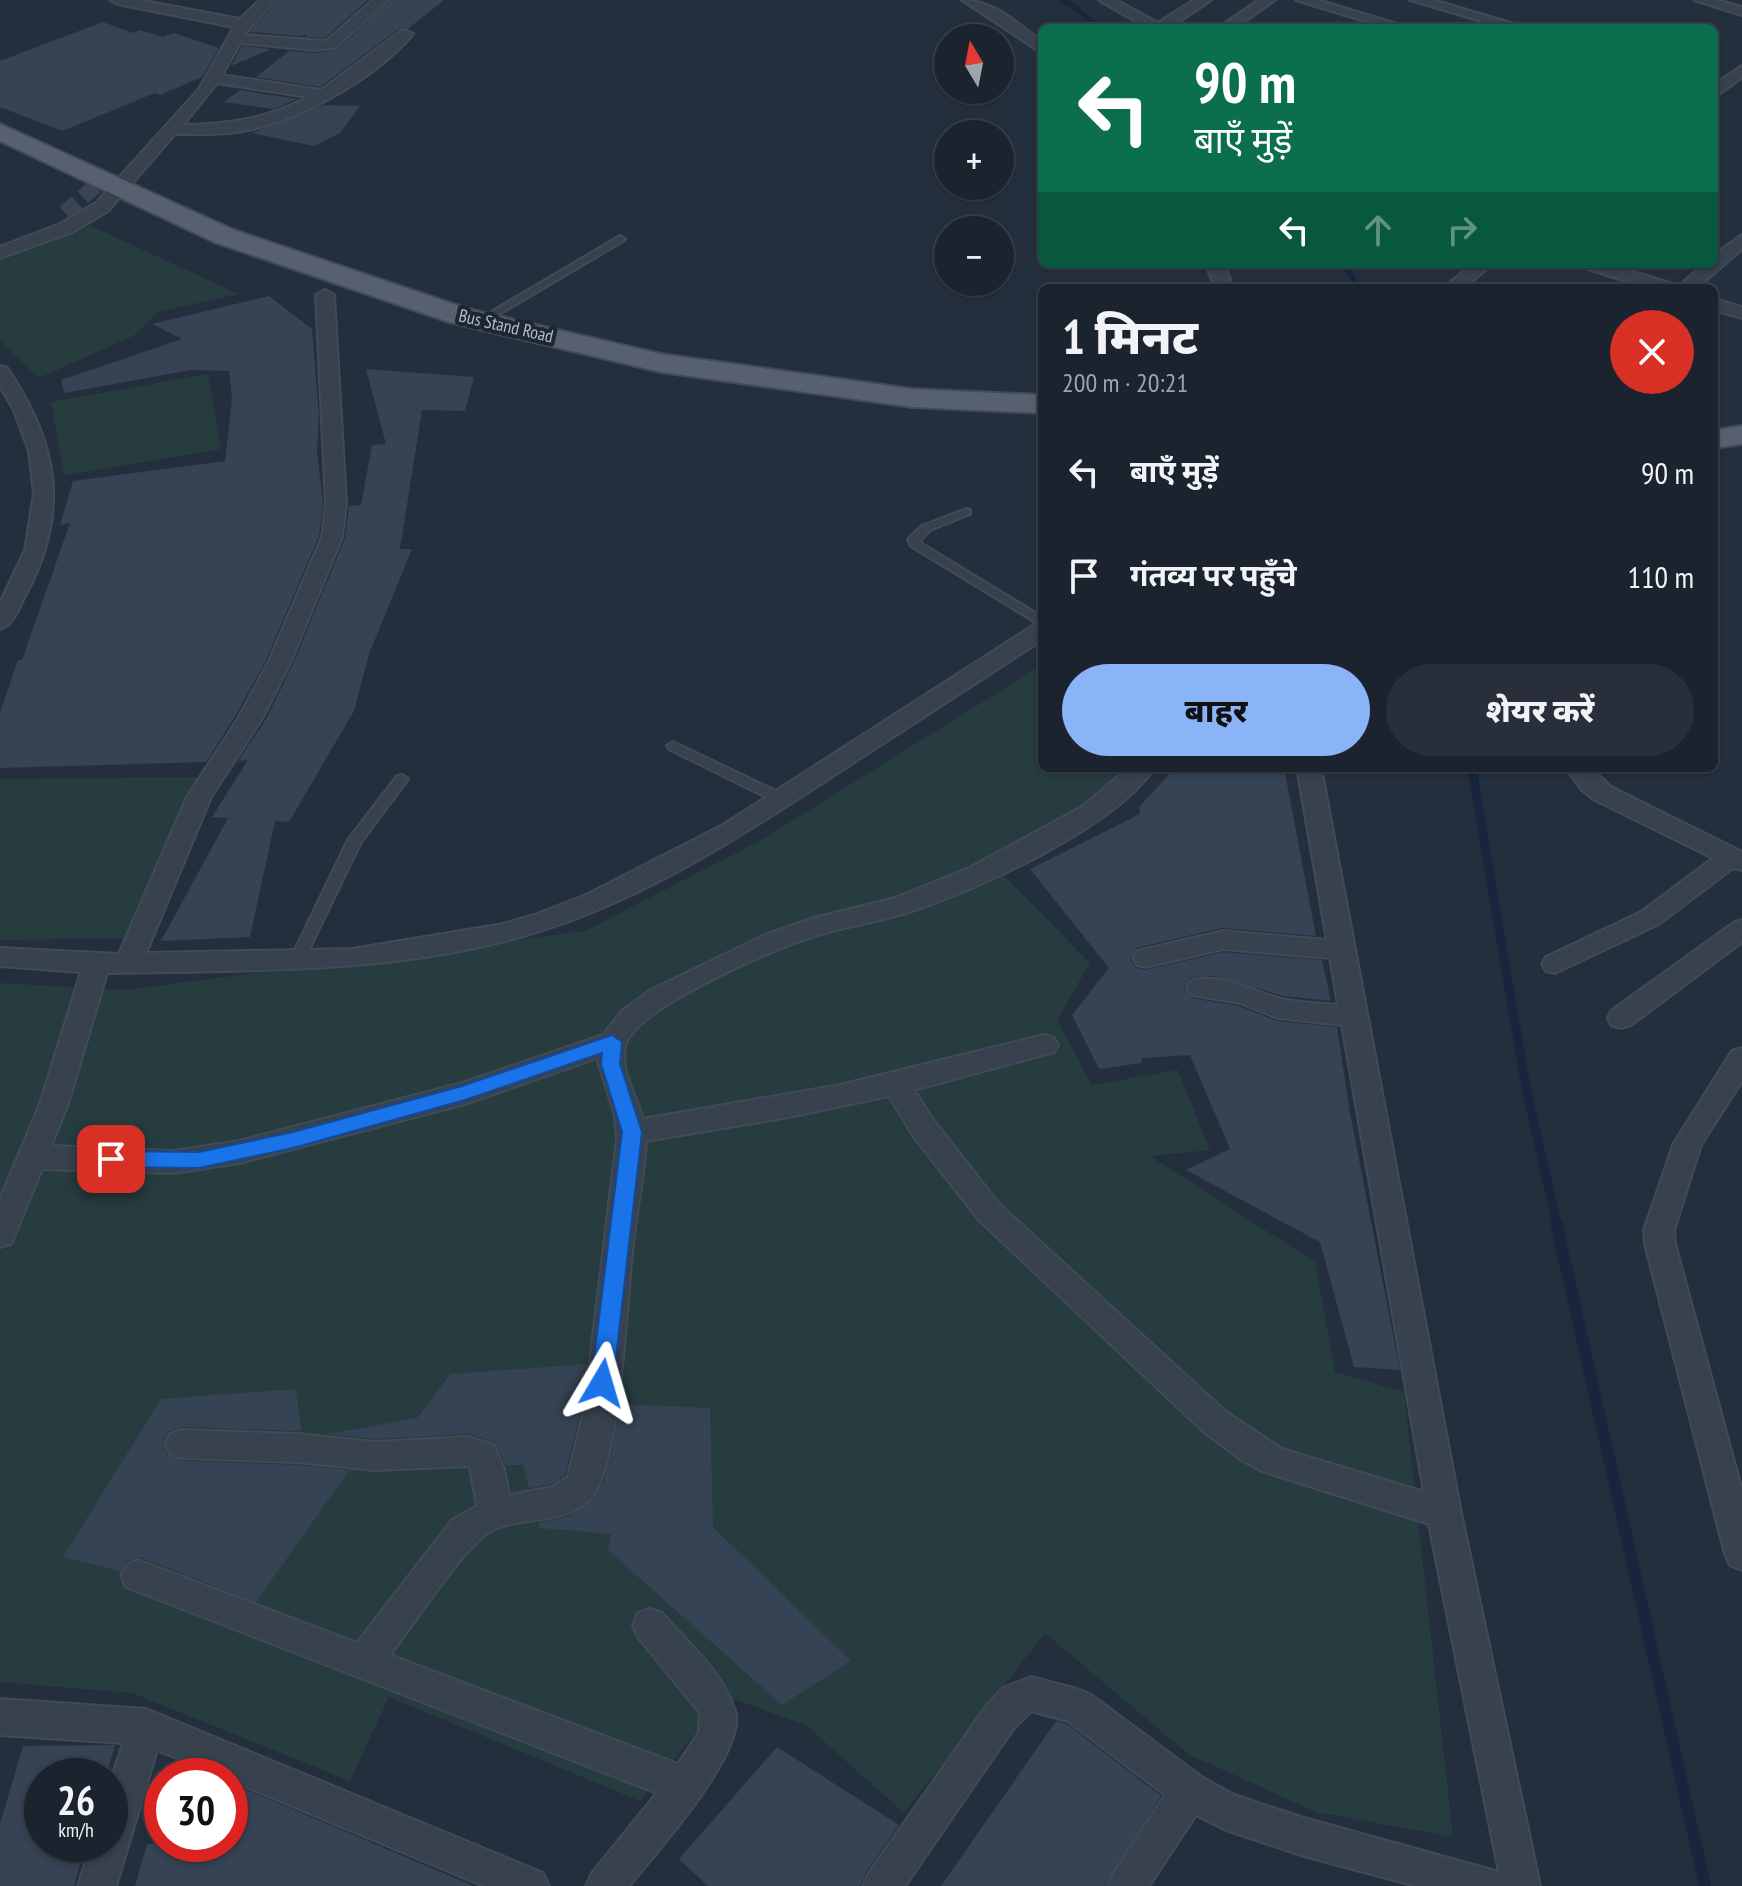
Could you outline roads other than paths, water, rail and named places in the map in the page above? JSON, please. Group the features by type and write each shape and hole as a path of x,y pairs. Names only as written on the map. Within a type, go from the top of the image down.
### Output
{"main road":[{"name":"Bus Stand Road","path":"0,132 108,190 225,261 325,295 542,359 688,389 907,418 1038,427"},
{"name":"Bus Stand Road","path":"0,160 108,190 325,272 481,321 661,363 912,398 1038,404"},
{"path":"1718,414 1742,411"},
{"path":"1718,438 1742,435"}],"street":[{"path":"117,0 243,24"},
{"path":"0,253 66,228 108,190 170,130 194,102 213,78 243,24 268,0"},
{"path":"235,38 330,45 381,0"},
{"path":"969,0 998,16 1038,46"},
{"path":"1106,0 1151,24"},
{"path":"1165,24 1204,0"},
{"path":"1231,24 1268,0"},
{"path":"1303,0 1389,24"},
{"path":"1417,0 1506,24"},
{"path":"1701,0 1742,11"},
{"path":"170,130 237,127 325,95 360,74 406,34"},
{"path":"1720,89 1742,70"},
{"path":"213,78 325,95"},
{"path":"1720,89 1742,90"},
{"path":"108,190 164,120 194,102"},
{"path":"0,242 65,213"},
{"path":"1718,261 1742,240"},
{"path":"1458,284 1478,268"},
{"path":"1604,268 1654,284"},
{"path":"1691,284 1709,268"},
{"path":"129,962 199,797 251,717 280,661 332,537 336,504 325,295"},
{"path":"1718,305 1742,313"},
{"path":"0,372 23,407 35,435 46,489 35,552 0,622"},
{"path":"0,957 97,964 352,958 503,933 543,921 608,894 732,831 1038,633"},
{"path":"32,1157 174,1162 239,1152 465,1093 612,1042 638,1013 667,990 788,935 875,914 939,892 1042,841 1103,806 1138,772"},
{"path":"1310,772 1444,1513 1521,1886"},
{"path":"1555,964 1650,918 1737,860 1602,793 1581,772"},
{"path":"1621,1018 1742,929"},
{"path":"1146,958 1223,940 1342,950"},
{"path":"0,1235 54,1104 97,964"},
{"path":"1200,988 1244,994 1278,1008 1354,1016"},
{"path":"364,1662 464,1531 478,1519 495,1512 546,1504 569,1496 582,1485 598,1414 632,1132 611,1064 612,1042"},
{"path":"632,1132 740,1117 897,1086 1044,1045"},
{"path":"1742,1058 1688,1143 1659,1230 1693,1375 1742,1554"},
{"path":"897,1086 924,1129 989,1212 1227,1431 1274,1461 1444,1513"},
{"path":"181,1444 298,1448 374,1456 468,1451 482,1455 488,1469 495,1512"},
{"path":"138,1576 685,1785"},
{"path":"617,1881 713,1743 720,1724 717,1709 708,1695 650,1625"},
{"path":"882,1886 1000,1717 1016,1700 1031,1694 1077,1706 1190,1791 1226,1811 1304,1837 1487,1886"},
{"path":"0,1717 146,1727 530,1886"},
{"path":"128,1785 146,1727"},
{"path":"1127,1886 1190,1791"},
{"path":"97,1886 104,1862"}],"lane":[{"path":"481,321 620,239"},
{"path":"966,512 926,528 914,539 917,546 1038,620"},
{"path":"673,746 781,799"},
{"path":"297,960 355,840 402,779"}],"waterway":[{"path":"1061,0 1075,7 1094,24"},
{"path":"1346,268 1356,284"},
{"path":"1473,772 1526,1088 1557,1224"},
{"path":"1556,1222 1705,1886"}],"tunnel":[{"path":"65,213 105,177"}]}
